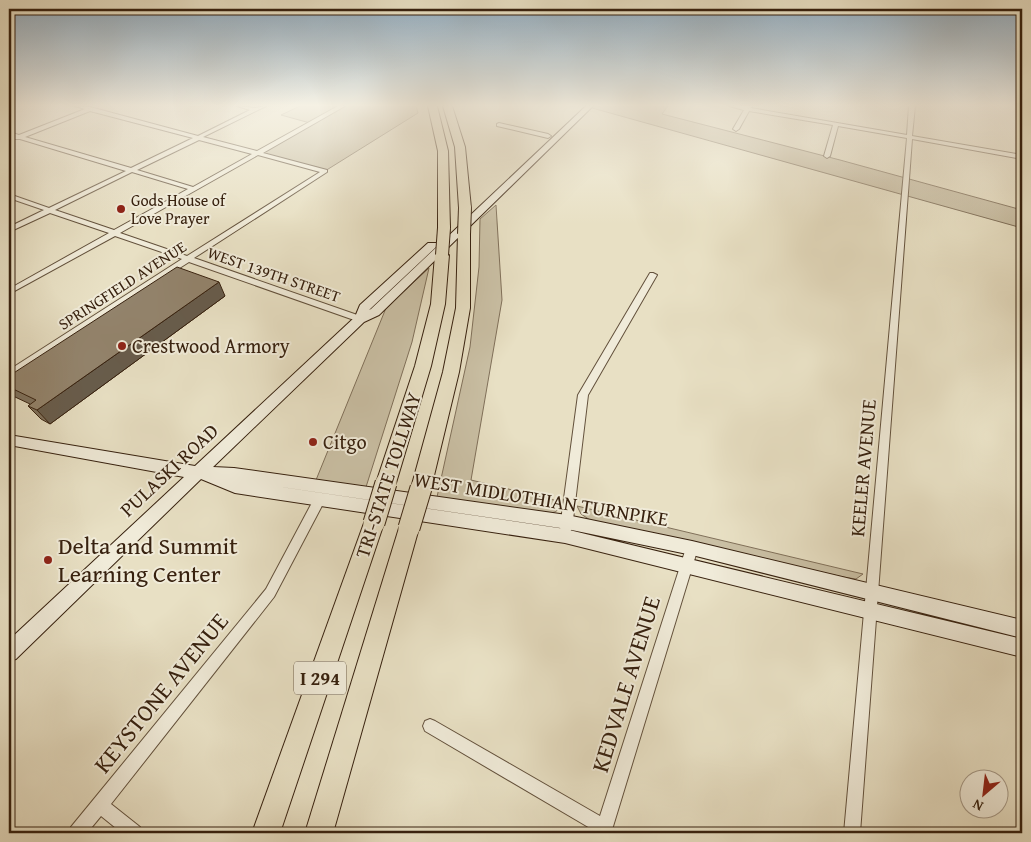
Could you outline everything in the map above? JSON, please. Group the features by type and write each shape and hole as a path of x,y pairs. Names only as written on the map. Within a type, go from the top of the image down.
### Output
{"highway":[{"name":"TRI-STATE TOLLWAY","path":"266,833 374,523 423,366 438,304 444,228 445,182 442,145"},
{"name":"TRI-STATE TOLLWAY","path":"319,833 410,528 451,372 463,308 465,208 460,145"}],"main road":[{"name":"PULASKI ROAD","path":"360,319 364,308 538,145"},
{"name":"PULASKI ROAD","path":"9,652 360,319 375,312 549,145"},
{"path":"9,440 198,473"},
{"name":"WEST MIDLOTHIAN TURNPIKE","path":"198,473 234,474 692,548 1022,629"},
{"name":"WEST MIDLOTHIAN TURNPIKE","path":"198,473 235,487 319,500 465,520 566,529 687,565 1022,648"}],"street":[{"path":"47,145 194,189"},
{"path":"9,230 181,145"},
{"path":"229,145 258,153"},
{"path":"11,288 115,233 272,145"},
{"path":"826,156 829,145"},
{"name":"KEELER AVENUE","path":"852,833 909,145"},
{"path":"959,145 1022,156"},
{"name":"SPRINGFIELD AVENUE","path":"9,374 325,171 258,153"},
{"name":"WEST 139TH STREET","path":"9,196 360,319"},
{"path":"566,529 582,395 653,275"},
{"name":"KEYSTONE AVENUE","path":"77,833 270,593 319,500"},
{"name":"KEDVALE AVENUE","path":"604,831 692,548"},
{"path":"430,726 604,831"},
{"path":"100,805 134,833"}],"shaded area":[{"path":"271,145 366,145 325,171 258,153"},
{"path":"726,145 783,145 1022,210 1022,228"},
{"path":"496,205 502,300 471,480 562,502 559,509 552,513 541,513 437,497 470,347 479,267 480,219"},
{"path":"429,268 412,342 366,487 316,480 386,308"},
{"path":"577,506 863,574 856,579 843,577 590,520 581,514"}],"building":[{"path":"177,267 219,282 37,410 28,406 36,400 9,387 9,376"}],"place":[{"name":"Gods House of Love Prayer","path":"121,209"},
{"name":"Crestwood Armory","path":"122,346"},
{"name":"Citgo","path":"313,442"},
{"name":"Delta and Summit Learning Center","path":"48,560"}]}
